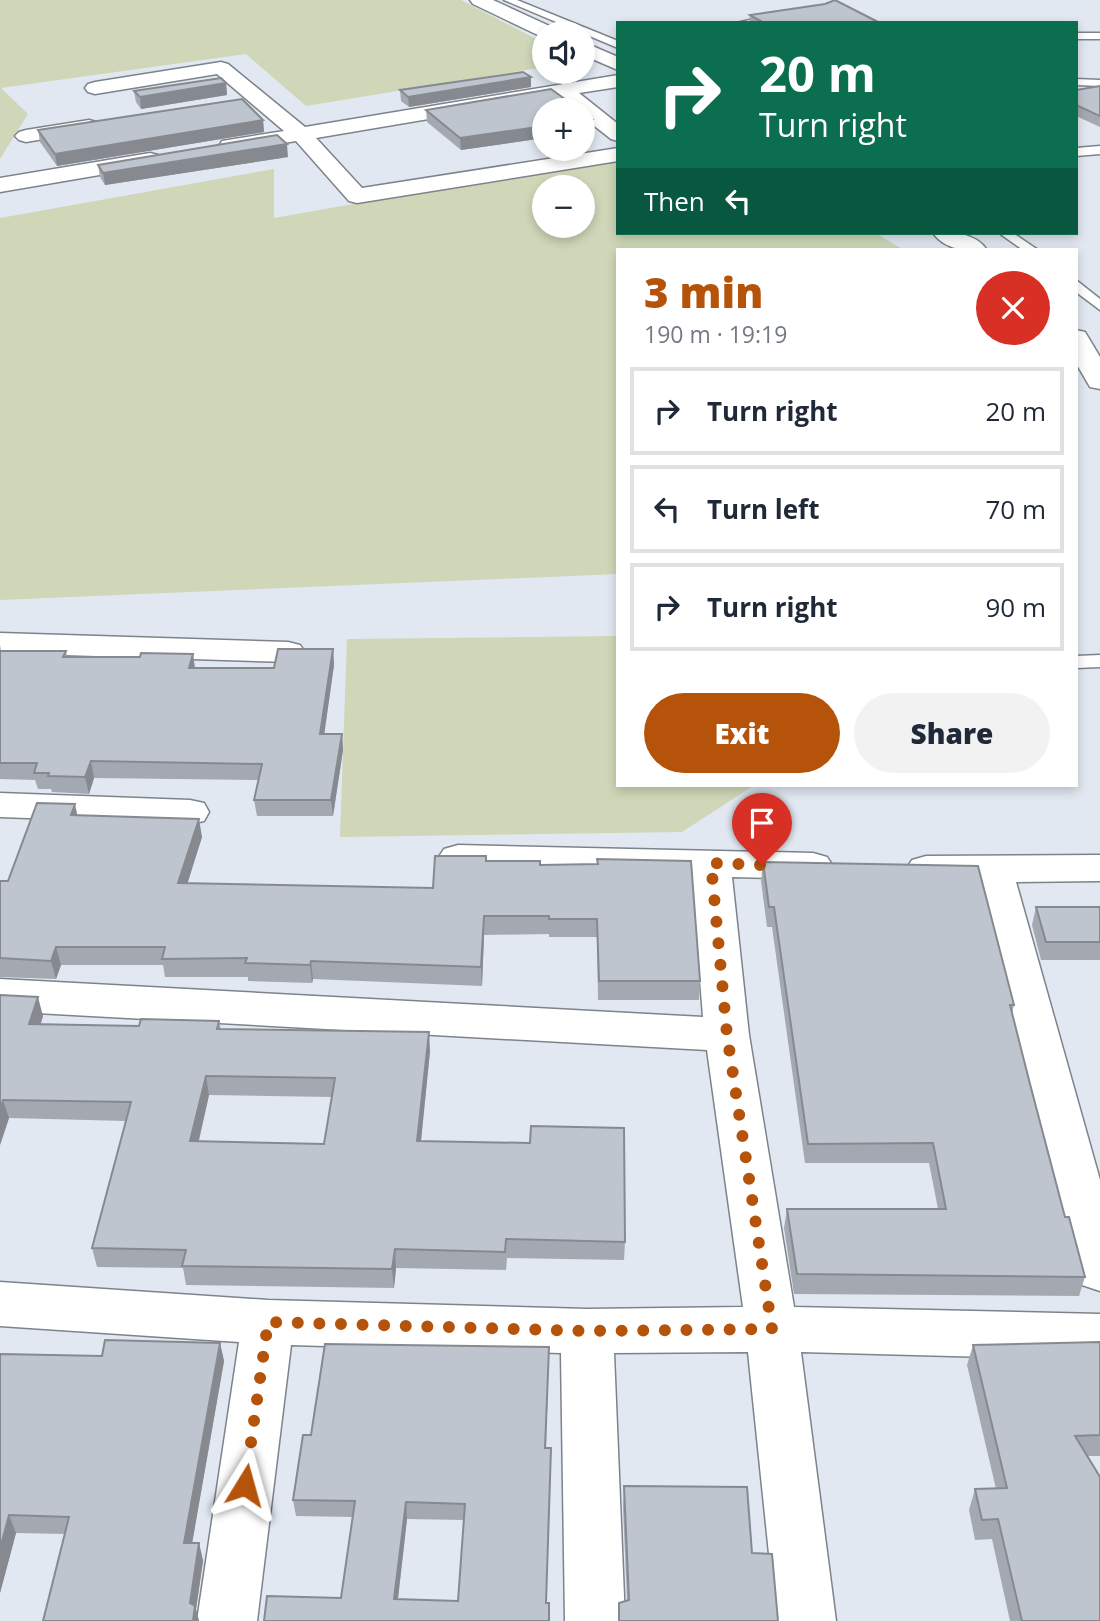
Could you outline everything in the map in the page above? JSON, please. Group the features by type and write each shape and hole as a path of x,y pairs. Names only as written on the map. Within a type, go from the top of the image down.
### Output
{"street":[{"path":"479,0 532,25"},
{"path":"595,53 616,63"},
{"path":"95,88 221,68 301,134 357,196 616,155"},
{"path":"205,150 564,92 616,80"},
{"path":"564,92 570,98"},
{"path":"230,104 257,99"},
{"path":"595,119 616,134"},
{"path":"26,136 108,123"},
{"path":"319,156 346,151"},
{"path":"0,185 164,157"},
{"path":"948,235 971,248"},
{"path":"1078,342 1100,382"},
{"path":"0,643 288,652"},
{"path":"0,805 190,812"},
{"path":"458,858 845,867"},
{"path":"711,863 727,1035 772,1329 806,1621"},
{"path":"886,868 1100,868"},
{"path":"993,870 1100,1270"},
{"path":"0,995 727,1035"},
{"path":"0,1304 268,1322 587,1331 772,1329 1100,1337"},
{"path":"227,1621 268,1322"},
{"path":"587,1331 595,1621"}],"lane":[{"path":"509,0 616,44"},
{"path":"753,21 782,16"},
{"path":"1078,36 1100,36"},
{"path":"1078,82 1100,83"},
{"path":"1078,152 1100,150"},
{"path":"1008,235 1028,248"},
{"path":"1078,286 1100,306"},
{"path":"1078,662 1100,661"}],"green space":[{"path":"0,0 461,0 532,37 532,69 306,106 246,54 1,88 28,114 0,159"},
{"path":"616,157 616,235 878,235 901,248 616,248 616,574 0,600 0,218 274,169 274,218"},
{"path":"616,636 616,787 751,787 682,832 340,837 347,639"}],"building":[{"path":"835,0 876,21 760,21 750,15 825,4"},
{"path":"523,72 531,77 408,97 400,90"},
{"path":"221,78 226,83 140,97 134,91"},
{"path":"1100,86 1100,116 1078,106 1078,90"},
{"path":"551,89 563,98 532,98 532,128 460,138 426,110"},
{"path":"242,99 263,120 55,154 38,130"},
{"path":"277,135 287,144 103,173 98,165"},
{"path":"278,649 333,649 320,734 342,734 331,800 254,800 262,764 91,761 85,777 34,773 37,763 0,763 0,651 66,651 63,657 140,657 141,653 193,654 189,668 274,668"},
{"path":"37,803 75,804 71,815 199,819 178,883 433,888 435,856 486,856 486,861 540,861 540,865 598,864 597,859 691,861 700,981 599,981 597,919 549,919 549,916 484,916 481,967 311,961 310,965 245,963 247,958 162,959 165,947 56,947 51,961 0,958 0,881 8,881"},
{"path":"763,862 978,866 1014,1005 1010,1005 1030,1084 1065,1217 1069,1217 1085,1277 797,1274 787,1209 946,1209 933,1143 808,1144 774,907 769,907"},
{"path":"1036,907 1100,907 1100,942 1046,942"},
{"path":"0,995 38,997 29,1024 139,1026 141,1019 219,1021 217,1029 429,1032 417,1141 530,1143 531,1126 624,1128 625,1242 506,1239 505,1252 395,1249 392,1269 182,1266 186,1250 92,1248 131,1102 3,1100 0,1110","holes":["206,1076 335,1078 324,1144 190,1141"]},
{"path":"105,1340 220,1343 184,1543 199,1543 190,1603 195,1606 193,1621 43,1621 69,1517 9,1515 0,1549 0,1354 102,1356"},
{"path":"1100,1342 1100,1435 1075,1436 1100,1477 1100,1621 1022,1621 998,1519 982,1520 975,1489 1007,1488 973,1345"},
{"path":"325,1344 549,1347 545,1448 551,1448 546,1603 549,1603 549,1621 264,1621 267,1596 341,1598 355,1501 293,1500 303,1435 311,1435","holes":["406,1502 465,1504 458,1601 394,1599"]},
{"path":"624,1486 747,1487 752,1553 772,1554 778,1621 619,1621 619,1603 629,1600"}],"route":[{"path":"245,1485 268,1322 587,1331 772,1329 727,1035 711,863 762,865"}]}
